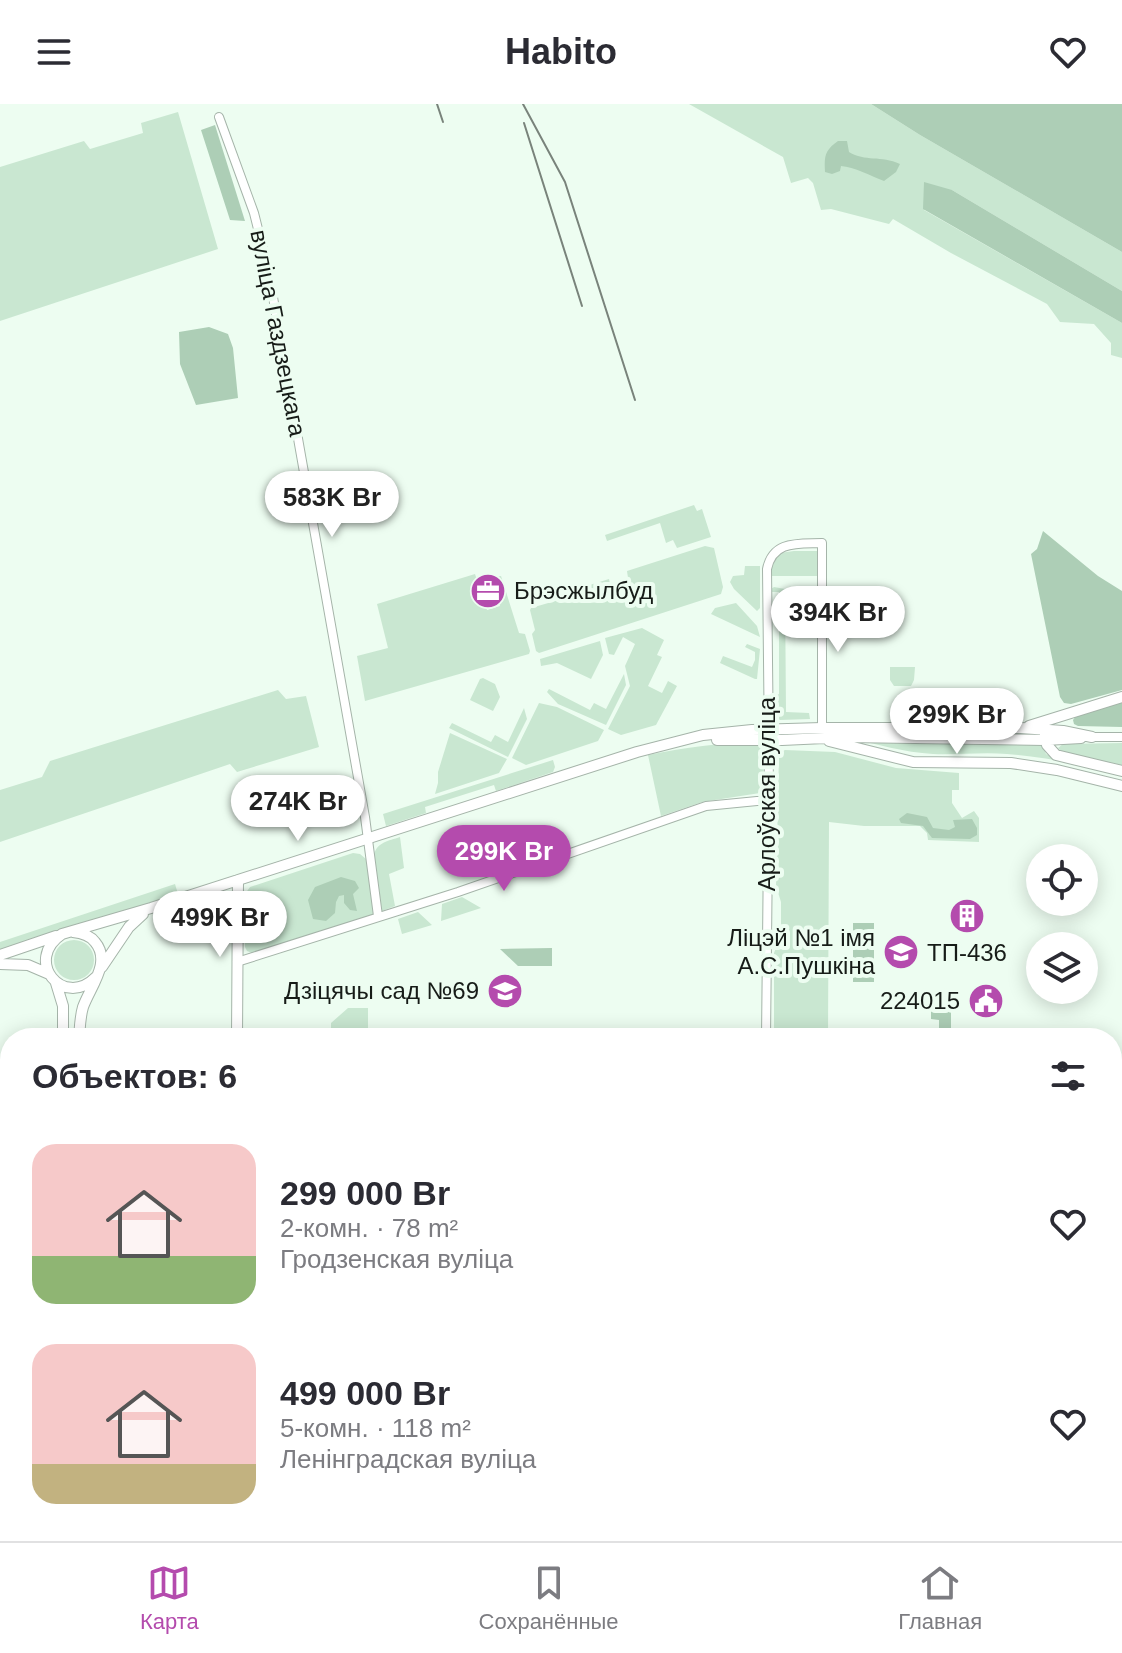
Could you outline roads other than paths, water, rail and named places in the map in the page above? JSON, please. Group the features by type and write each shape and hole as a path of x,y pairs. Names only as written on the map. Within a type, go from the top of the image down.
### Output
{"main road":[{"path":"0,955 679,741 768,735 1021,728 1122,697"},
{"path":"1021,728 1045,735"},
{"path":"821,733 846,737 1092,737"},
{"path":"821,733 913,762 1011,763 1057,770 1122,786"},
{"path":"1045,735 1049,750 1060,757 1122,771"},
{"path":"237,1028 238,880"},
{"path":"0,964 28,965 63,986 81,987 99,973 129,927 151,908"},
{"path":"63,1028 61,996 46,955 49,947 67,933 87,935 101,953 99,973 81,1015 80,1028"}],"street":[{"name":"вуліца Газдзецкага","path":"219,117 254,213 265,258 368,837 378,916"},
{"name":"Арлоўская вуліца","path":"766,1028 767,569 773,552 785,546 822,543 821,733"},
{"path":"1092,737 1122,737"},
{"path":"237,962 458,892 706,806 768,801"}],"railway":[{"path":"437,104 443,122"},
{"path":"523,104 565,182 635,400"},
{"path":"524,123 582,306"}],"place":[{"name":"Брэсжылбуд","path":"488,591"},
{"name":"ТП-436","path":"967,916"},
{"name":"Ліцэй №1 імя А.С.Пушкіна","path":"901,952"},
{"name":"Дзіцячы сад №69","path":"505,991"},
{"name":"224015","path":"986,1001"}]}
